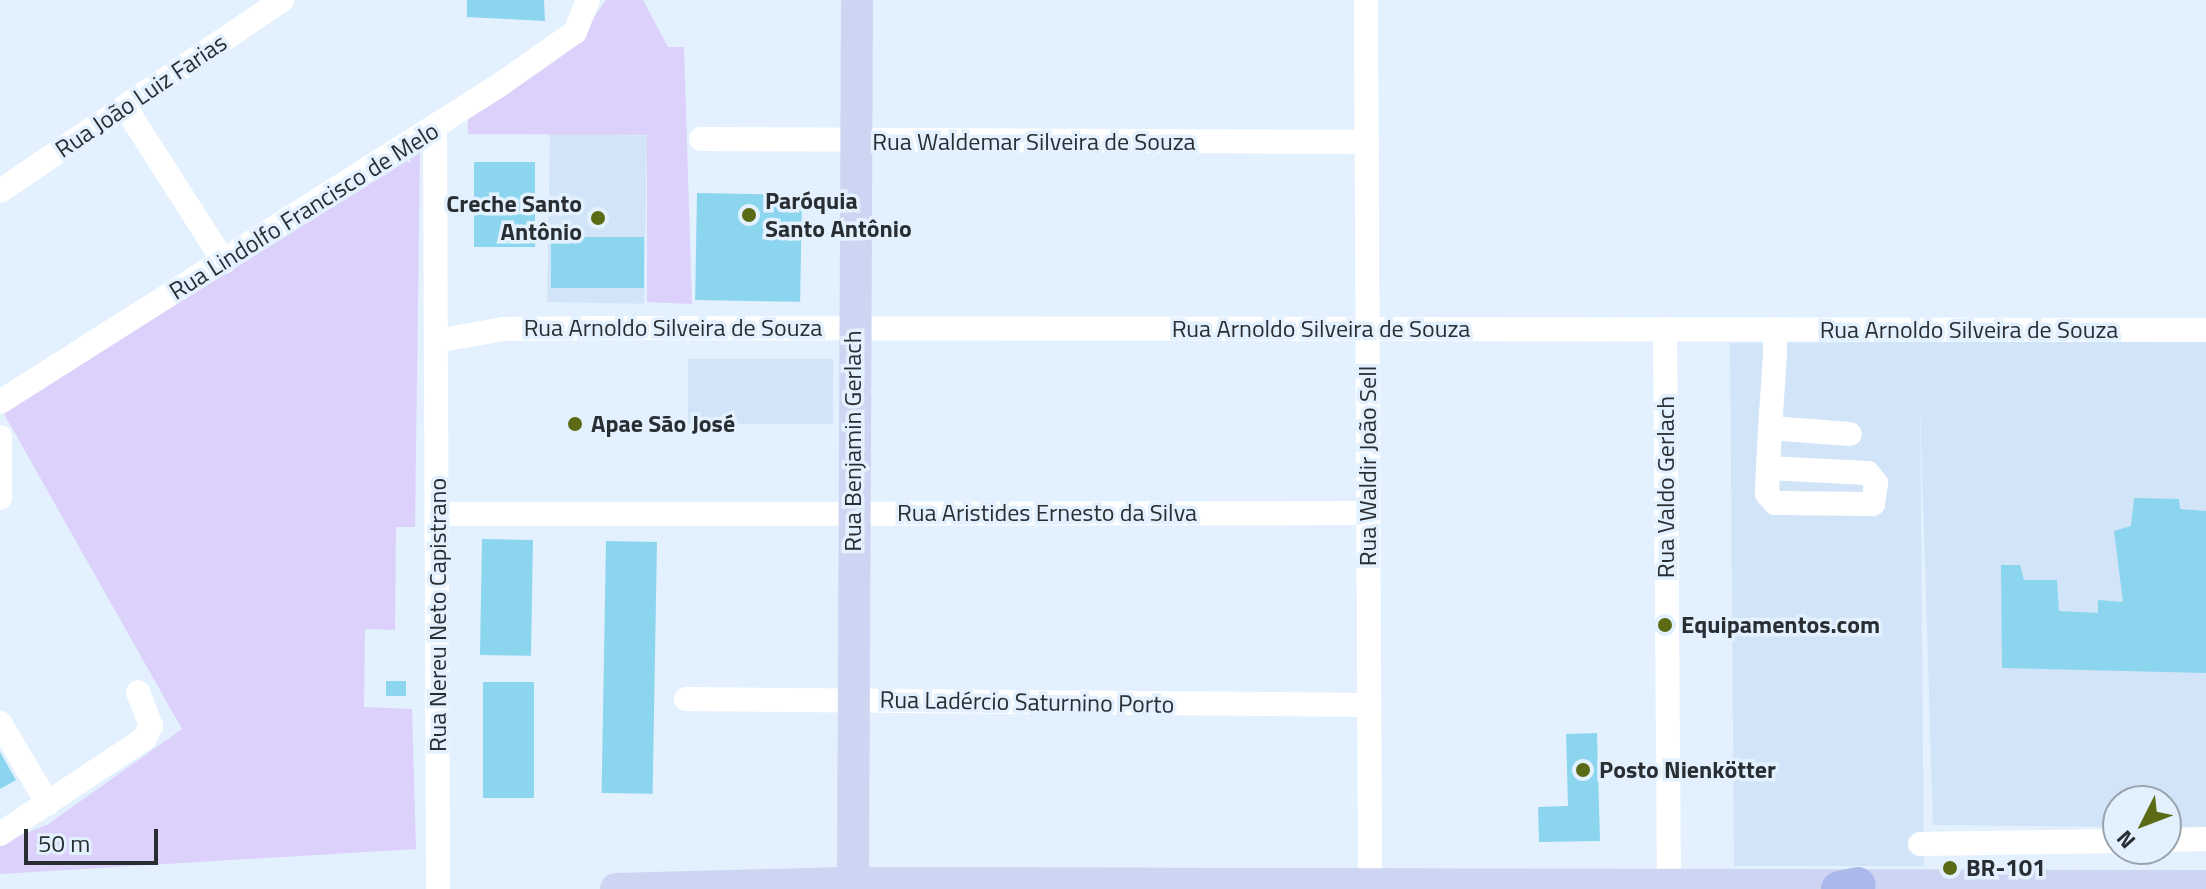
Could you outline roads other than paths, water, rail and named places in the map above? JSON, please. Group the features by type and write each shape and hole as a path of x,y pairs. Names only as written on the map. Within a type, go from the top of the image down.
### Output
{"main road":[{"name":"Rua Benjamin Gerlach","path":"853,883 853,141 857,0"},
{"path":"616,889 853,883 2206,886"}],"street":[{"name":"Rua João Luiz Farias","path":"0,191 282,0"},
{"name":"Rua Lindolfo Francisco de Melo","path":"0,402 435,128 575,32 588,0"},
{"name":"Rua Waldir João Sell","path":"1366,0 1370,884"},
{"path":"125,107 224,262"},
{"name":"Rua Nereu Neto Capistrano","path":"435,128 438,889"},
{"name":"Rua Waldemar Silveira de Souza","path":"701,139 1367,142"},
{"name":"Rua Arnoldo Silveira de Souza","path":"437,341 503,329 2206,330"},
{"name":"Rua Valdo Gerlach","path":"1665,329 1669,885"},
{"path":"1768,468 1775,329"},
{"path":"1770,428 1850,434"},
{"path":"0,437 0,498"},
{"name":"Rua Aristides Ernesto da Silva","path":"437,514 1368,513"},
{"path":"0,834 150,732 138,692"},
{"name":"Rua Ladércio Saturnino Porto","path":"686,699 1369,705"},
{"path":"0,723 48,804"},
{"path":"2182,840 2206,839"},
{"path":"1920,844 2102,841"}],"place":[{"name":"Paróquia Santo Antônio","path":"749,215"},
{"name":"Creche Santo Antônio","path":"598,218"},
{"name":"Apae São José","path":"575,424"},
{"name":"Equipamentos.com","path":"1665,625"},
{"name":"Posto Nienkötter","path":"1583,770"},
{"name":"BR-101","path":"1950,868"}]}
